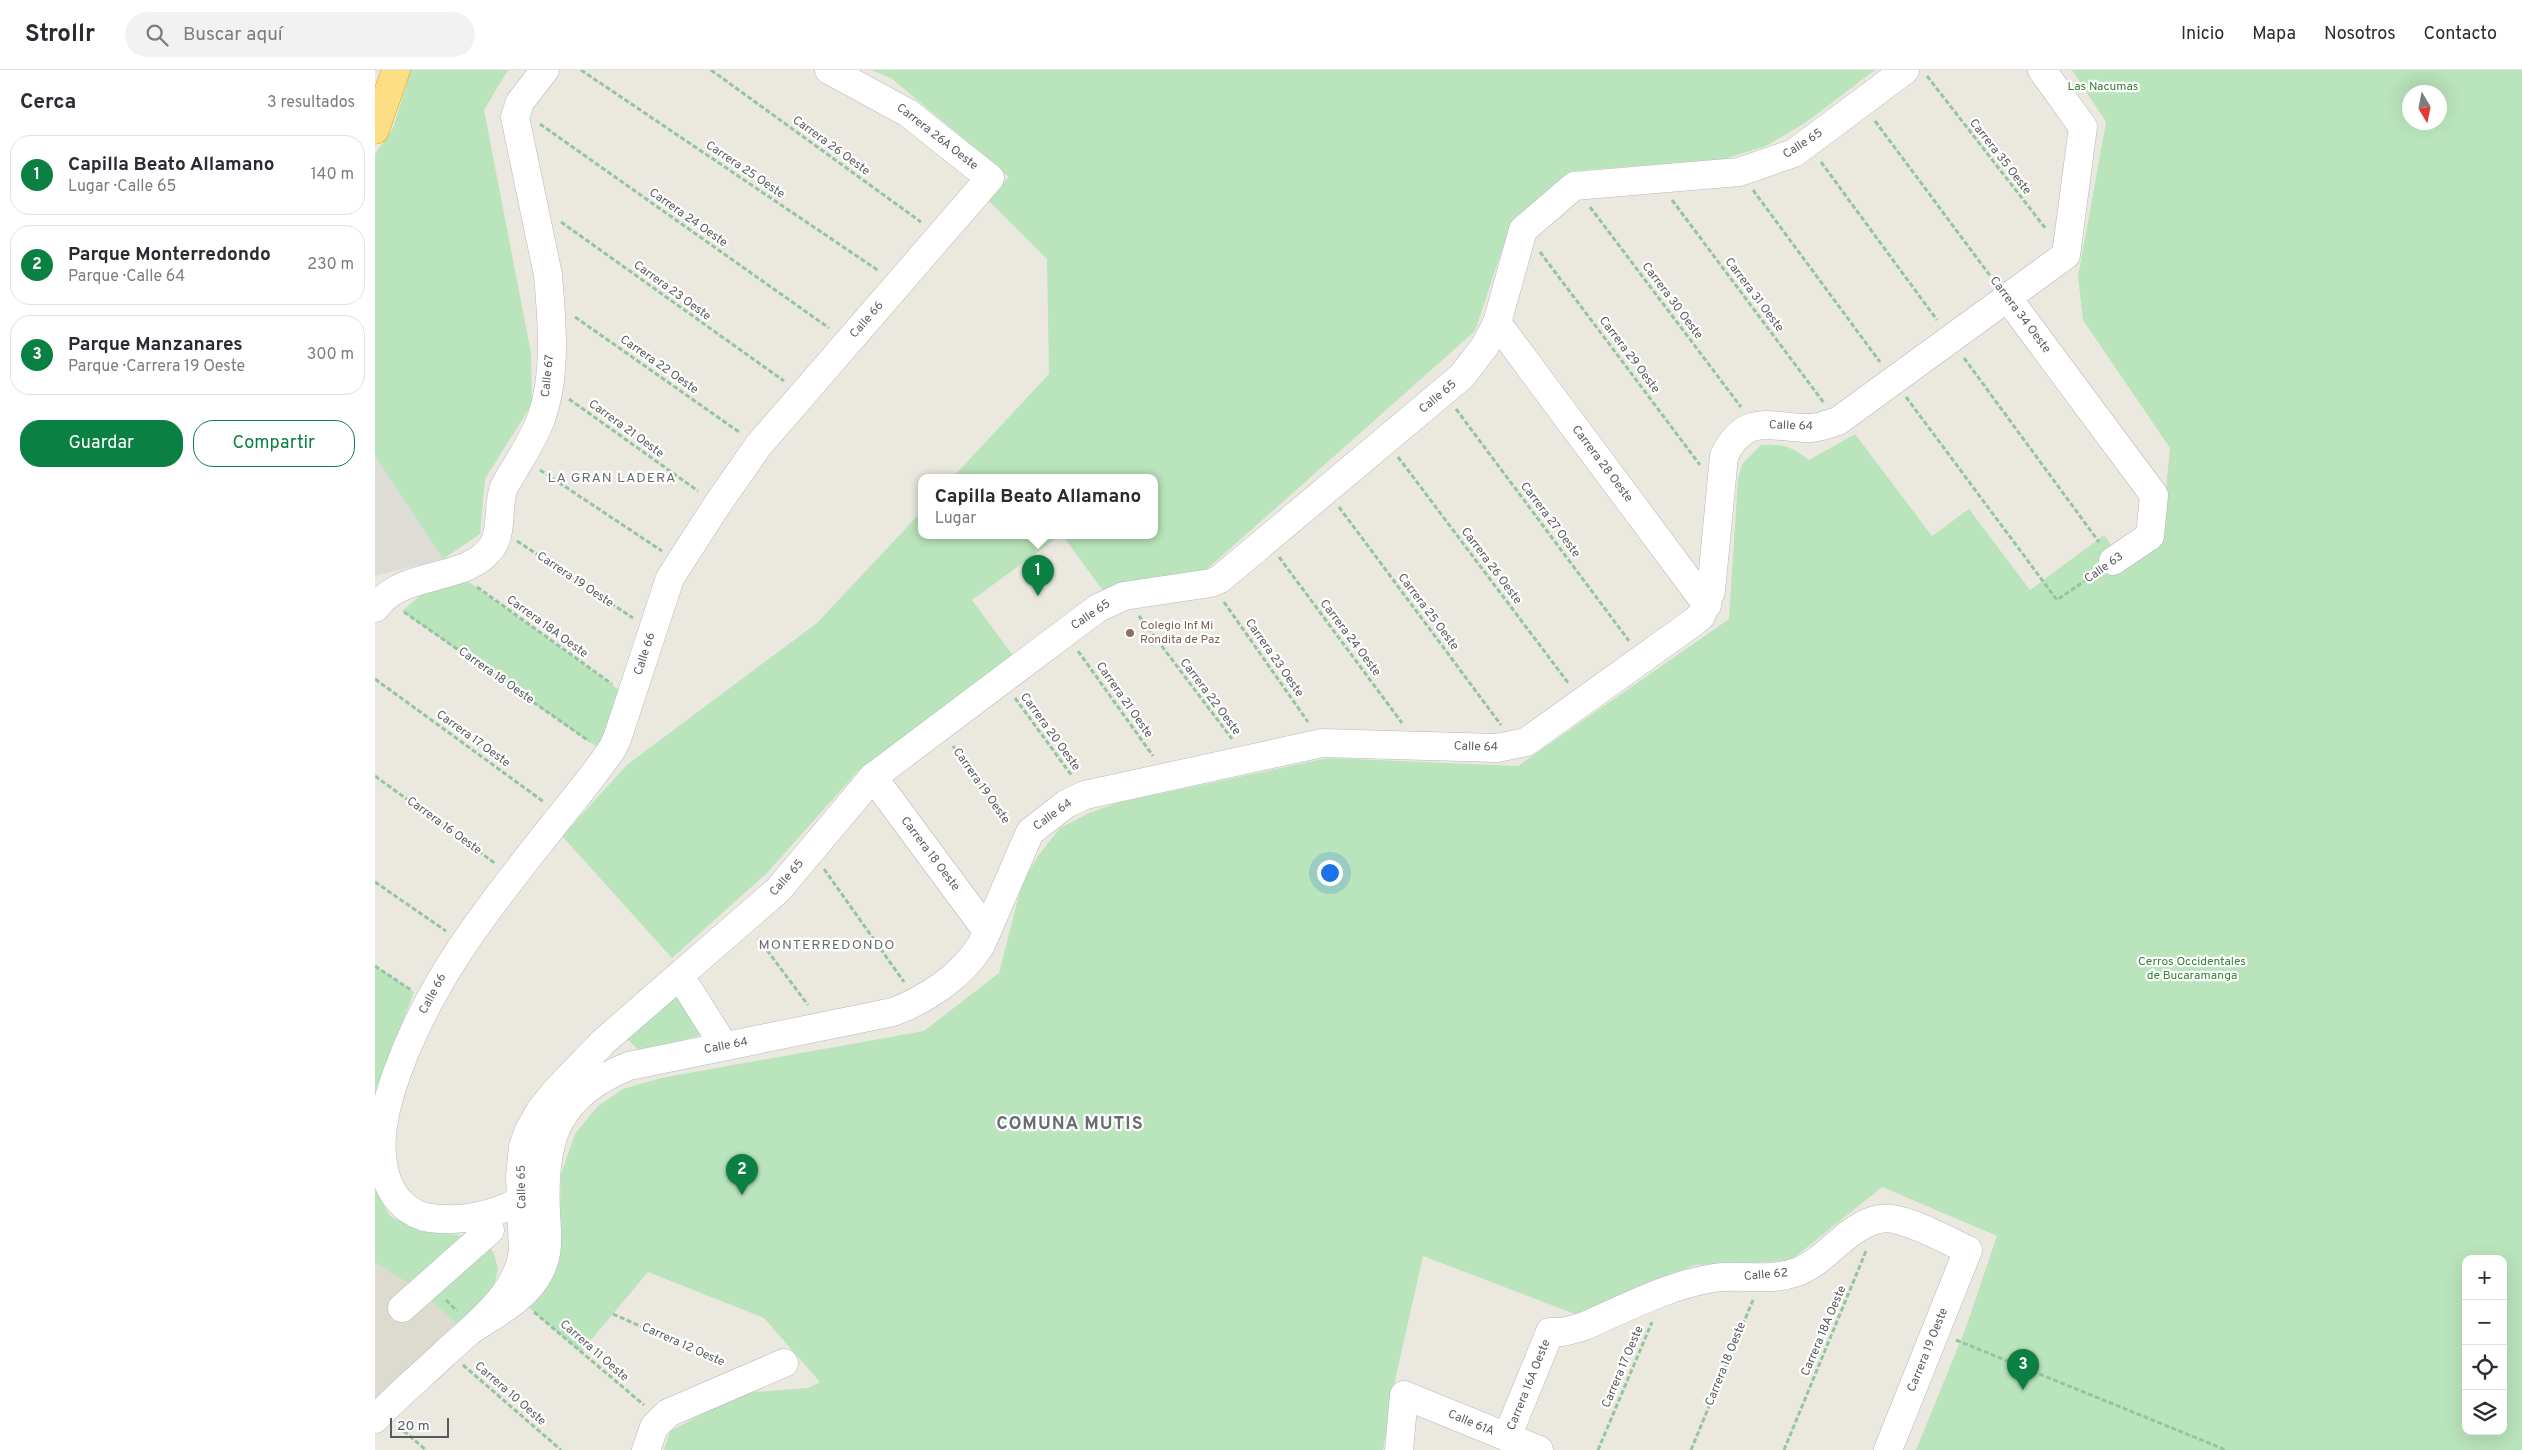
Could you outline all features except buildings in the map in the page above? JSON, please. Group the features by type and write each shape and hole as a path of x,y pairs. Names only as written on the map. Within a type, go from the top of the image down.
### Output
{"highway":[{"path":"375,130 396,70"}],"street":[{"path":"518,108 545,70"},
{"name":"Carrera 26A Oeste","path":"829,70 908,112 990,178"},
{"name":"Calle 65","path":"1574,186 1739,172 1781,159 1807,144 1905,70"},
{"path":"2042,70 2083,126 2065,255"},
{"name":"Calle 67","path":"379,603 415,580 472,564 493,546 498,528 500,497 540,420 549,385 551,366 550,299 548,275 515,126 518,108"},
{"name":"Calle 66","path":"476,1225 424,1217 411,1212 399,1200 384,1172 382,1132 391,1089 410,1040 428,1002 463,942 512,876 608,754 617,739 666,589 679,563 717,505 758,446 990,178"},
{"path":"1523,230 1574,186"},
{"name":"Calle 65","path":"379,1416 474,1328 497,1303 516,1287 535,1281 544,1263 548,1246 521,1162 529,1130 540,1111 555,1092 603,1042 778,890 873,778 1098,608 1124,596 1211,583 1230,571 1443,392 1472,366 1497,323 1523,230"},
{"name":"Calle 64","path":"629,1066 893,1012 918,1001 960,972 971,961 987,931 1030,832 1066,804 1085,795 1322,744 1497,748 1526,742 1583,703 1701,616 1707,605 1713,575 1724,456 1730,444 1739,434 1756,426 1779,424 1812,428 1837,421 2065,255"},
{"name":"Carrera 34 Oeste","path":"2007,298 2154,495 2150,536"},
{"name":"Carrera 28 Oeste","path":"1497,323 1707,605"},
{"name":"Calle 63","path":"2113,562 2150,536"},
{"name":"Carrera 18 Oeste","path":"873,778 987,931"},
{"path":"680,976 724,1046"},
{"path":"603,1042 619,1049 629,1066"},
{"name":"Calle 65","path":"516,1287 523,1256 523,1227 534,1204 548,1149 559,1121 578,1098 607,1077 629,1066"},
{"path":"402,1308 429,1284 476,1225 494,1212 534,1204"},
{"name":"Carrera 19 Oeste","path":"1880,1218 1894,1218 1969,1250 1888,1450"},
{"name":"Calle 62","path":"1550,1332 1563,1332 1582,1327 1688,1283 1716,1278 1783,1276 1799,1271 1864,1225 1880,1218"},
{"path":"476,1225 513,1229 523,1227"},
{"path":"476,1225 505,1246 516,1287"},
{"name":"Carrera 16A Oeste","path":"1507,1437 1550,1332"},
{"path":"646,1450 650,1436 659,1419 678,1408 784,1363"},
{"name":"Calle 61A","path":"1399,1450 1404,1395 1539,1450"}],"path":[{"name":"Carrera 25 Oeste","path":"581,70 899,284"},
{"name":"Carrera 26 Oeste","path":"711,70 940,236"},
{"name":"Carrera 35 Oeste","path":"1922,70 2065,255"},
{"name":"Carrera 34 Oeste","path":"1861,103 2007,298"},
{"name":"Carrera 24 Oeste","path":"518,108 848,342"},
{"name":"Carrera 31 Oeste","path":"1657,179 1837,421"},
{"name":"Carrera 30 Oeste","path":"1574,186 1756,426"},
{"name":"Carrera 23 Oeste","path":"531,200 803,395"},
{"name":"Carrera 29 Oeste","path":"1523,230 1721,492"},
{"name":"Carrera 22 Oeste","path":"550,299 758,446"},
{"name":"Carrera 21 Oeste","path":"549,385 717,505"},
{"name":"Carrera 27 Oeste","path":"1443,392 1643,659"},
{"name":"Carrera 26 Oeste","path":"1386,441 1583,703"},
{"path":"520,456 679,563"},
{"name":"Carrera 25 Oeste","path":"1327,490 1516,745"},
{"name":"Carrera 19 Oeste","path":"498,528 652,631"},
{"name":"Carrera 24 Oeste","path":"1266,541 1419,746"},
{"name":"Calle 63","path":"2057,600 2113,562"},
{"name":"Carrera 18A Oeste","path":"453,570 630,698"},
{"name":"Carrera 23 Oeste","path":"1211,583 1322,744"},
{"name":"Carrera 22 Oeste","path":"1124,596 1247,760"},
{"name":"Carrera 18 Oeste","path":"379,603 608,754"},
{"name":"Carrera 21 Oeste","path":"1065,632 1168,777"},
{"name":"Carrera 17 Oeste","path":"375,678 561,814"},
{"name":"Carrera 20 Oeste","path":"1001,680 1085,795"},
{"name":"Carrera 19 Oeste","path":"939,727 1023,846"},
{"name":"Carrera 16 Oeste","path":"375,776 512,876"},
{"path":"811,851 918,1001"},
{"path":"375,882 463,942"},
{"path":"745,920 823,1026"},
{"path":"375,966 428,1002"},
{"name":"Carrera 18A Oeste","path":"1784,1450 1880,1218"},
{"name":"Carrera 18 Oeste","path":"1691,1450 1762,1278"},
{"path":"429,1284 474,1328"},
{"name":"Carrera 11 Oeste","path":"516,1287 659,1419"},
{"name":"Carrera 17 Oeste","path":"1598,1450 1665,1292"},
{"name":"Carrera 12 Oeste","path":"613,1314 753,1376"},
{"path":"1935,1332 2226,1450"},
{"name":"Carrera 10 Oeste","path":"447,1351 561,1450"},
{"path":"379,1416 426,1450"}],"shaded area":[{"path":"375,456 443,559 375,576"},
{"path":"375,1262 416,1288 457,1324 375,1403"}],"green space":[{"path":"411,70 508,70 484,110 531,353 532,404 485,479 480,534 443,559 375,456 375,154 393,128"},
{"path":"871,70 1875,70 1805,123 1766,146 1724,159 1572,171 1512,220 1475,331 1206,570 1104,592 1065,539 1158,539 1158,474 956,474 1049,374 1047,259 987,199 1009,177 891,78"},
{"name":"Cerros Occidentales de Bucaramanga","path":"2072,70 2522,70 2522,1450 1916,1450 1965,1330 1997,1236 1882,1187 1790,1261 1695,1265 1575,1314 1423,1256 1396,1376 1383,1450 664,1450 670,1431 742,1393 808,1388 820,1382 764,1318 648,1272 581,1352 527,1306 560,1216 561,1174 575,1134 598,1106 623,1089 661,1078 924,1031 999,973 1022,883 1038,856 1060,828 1089,813 1121,802 1328,758 1518,766 1729,619 1738,478 1743,463 1761,445 1787,447 1809,460 1855,434 1932,536 1969,509 2030,590 2104,535 2127,567 2161,541 2170,448 2083,320 2078,277 2106,122"},
{"path":"918,515 918,539 1056,539 972,600 1014,657 859,770 766,874 672,958 562,836 628,764 817,623"},
{"path":"469,582 619,690 601,750 402,611 426,591"},
{"path":"375,966 414,992 382,1076 375,1105"},
{"path":"676,997 706,1034 640,1051 625,1037"},
{"path":"375,1188 390,1216 421,1231 475,1237 493,1251 498,1268 494,1289 457,1324 416,1288 375,1262"}],"place":[{"name":"Capilla Beato Allamano","path":"1038,596"},
{"name":"Colegio Inf Mi Rondita de Paz","path":"1130,633"},
{"name":"Parque Monterredondo","path":"742,1195"},
{"name":"Parque Manzanares","path":"2023,1390"}],"district":[{"name":"LA GRAN LADERA","path":"612,478"},
{"name":"MONTERREDONDO","path":"827,945"},
{"name":"COMUNA MUTIS","path":"1070,1124"}],"park label":[{"name":"Las Nacumas","path":"2103,87"}]}
